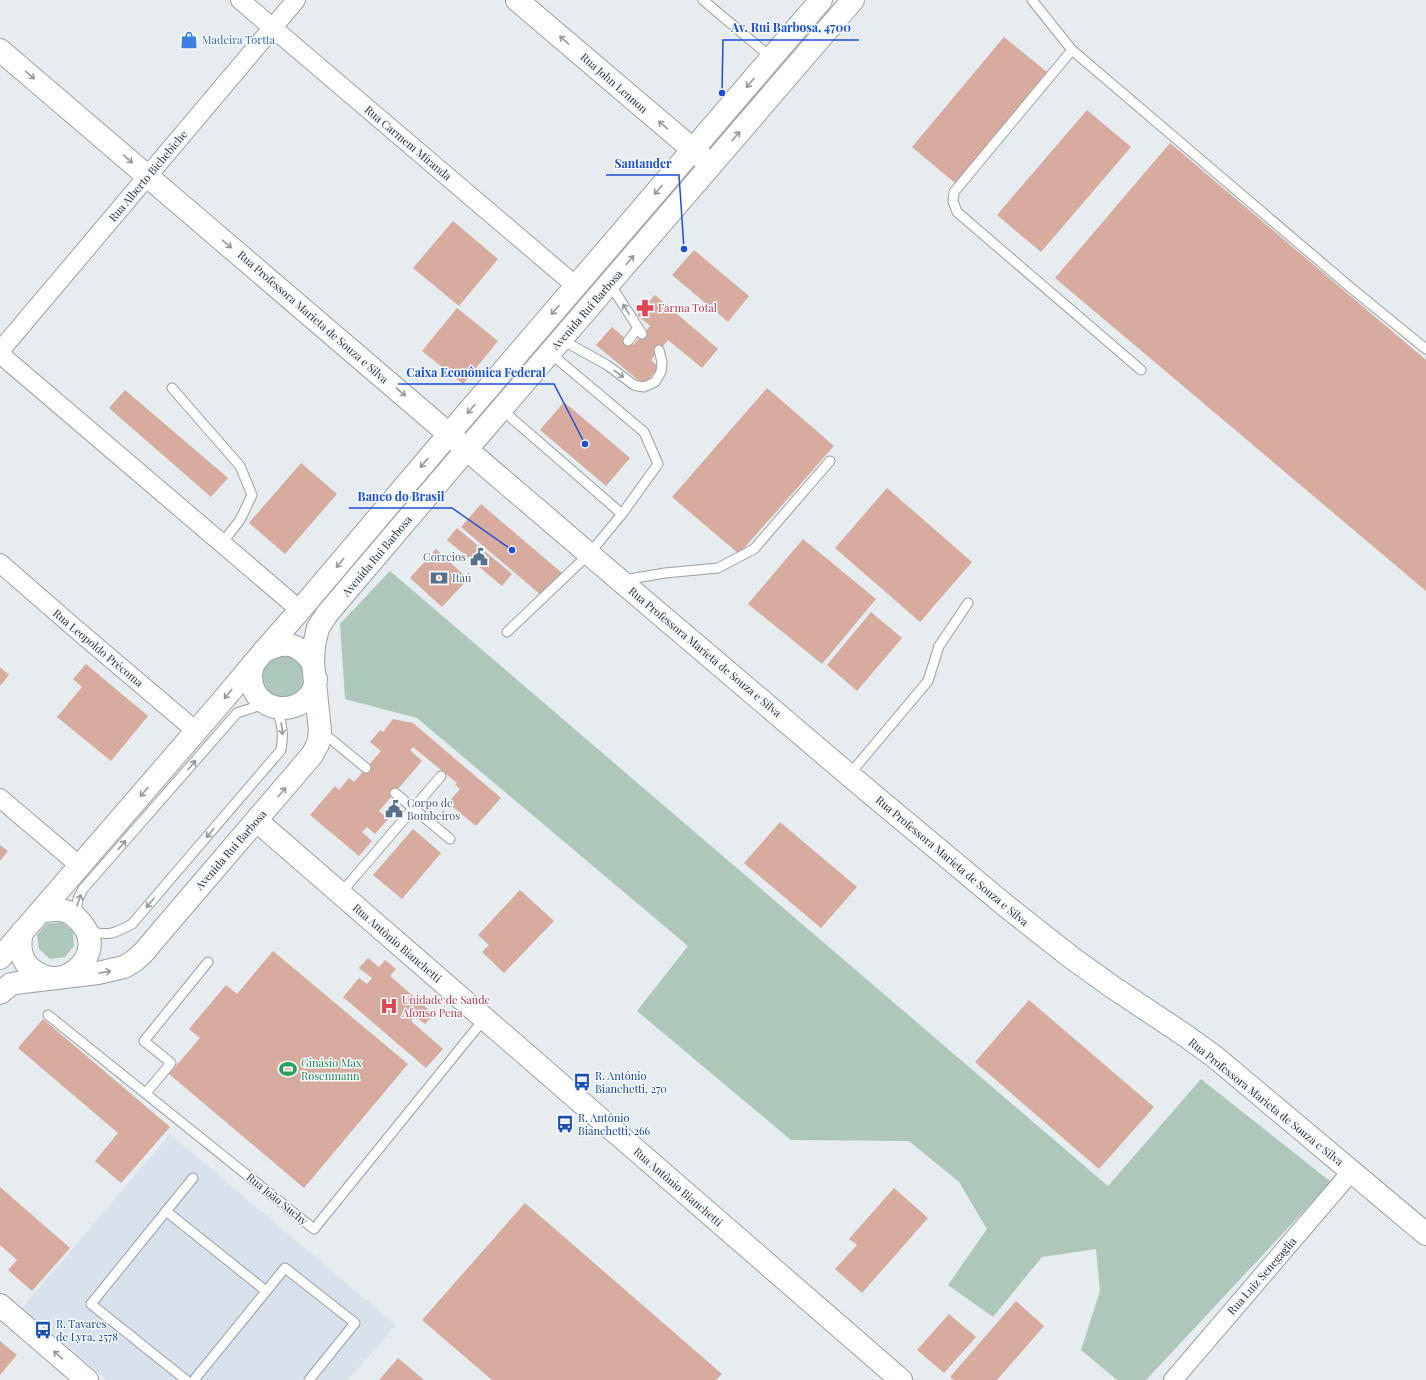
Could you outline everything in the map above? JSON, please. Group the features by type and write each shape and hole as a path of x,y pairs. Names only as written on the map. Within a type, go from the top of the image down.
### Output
{"main road":[{"name":"Rua John Lennon","path":"517,0 710,165"},
{"path":"0,958 822,0"},
{"name":"Avenida Rui Barbosa","path":"0,993 11,984 112,970 124,967 134,962 257,821 312,755 318,744 320,730 314,645 318,628 328,614 467,449 853,0"},
{"name":"Rua Professora Marieta de Souza e Silva","path":"0,50 589,554 849,775 1040,934 1111,986 1215,1057 1426,1234"},
{"path":"277,644 292,645 305,652 315,671 312,693 302,703 290,708 272,707 259,698 253,687 251,676 259,657 277,644"},
{"name":"Rua Antônio Bianchetti","path":"257,821 901,1380"},
{"path":"22,932 20,947 25,962 36,973 59,977 78,969 86,958 89,949 89,940 81,923 64,910 53,909 41,912"},
{"path":"0,1305 87,1380"}],"street":[{"name":"Rua Carmem Miranda","path":"240,0 576,286"},
{"name":"Rua Alberto Bichebiche","path":"0,351 296,0"},
{"path":"0,354 300,610"},
{"name":"Rua Leopoldo Précoma","path":"0,563 196,731"},
{"path":"0,798 80,866"},
{"name":"Rua Luiz Senegaglia","path":"1173,1380 1351,1172"}],"lane":[{"path":"703,0 772,58"},
{"path":"1032,0 1072,50 1350,287 1426,349"},
{"path":"1072,50 954,192 953,201 957,212 1141,370"},
{"path":"610,284 640,331 628,340"},
{"path":"556,346 610,362 634,385 644,387 655,382 661,372 662,362 659,350"},
{"path":"507,632 589,554 622,514 658,464 644,432 556,346"},
{"path":"172,388 240,466 252,496 240,520 222,543"},
{"path":"501,410 622,514"},
{"path":"621,581 665,573 718,568 754,549 830,461"},
{"path":"849,775 928,681 939,646 968,603"},
{"path":"258,706 272,707 282,721 282,750 132,924 118,932 103,934 81,923 78,899 83,889 237,713 258,706"},
{"path":"320,730 366,768"},
{"path":"340,894 441,776"},
{"path":"395,793 450,839"},
{"path":"146,1094 171,1063 144,1041 208,962"},
{"name":"Rua João Suchy","path":"48,1015 314,1229 484,1019"},
{"path":"186,1380 91,1304 193,1178"},
{"path":"166,1211 266,1291"},
{"path":"194,1380 285,1268 355,1324 309,1380"}],"shaded area":[{"path":"170,1134 396,1325 348,1380 107,1380 22,1308"}],"green space":[{"path":"390,571 1108,1186 1201,1079 1331,1182 1146,1380 1117,1380 1081,1350 1100,1291 1096,1249 1042,1257 993,1317 948,1285 987,1229 959,1182 909,1141 791,1140 637,1011 688,946 417,718 345,699 340,624"},
{"path":"271,654 300,656 307,684 292,698 272,697 260,681 263,661"},
{"path":"61,922 73,931 74,946 65,957 50,959 39,949 37,935 46,924"}],"building":[{"path":"1004,37 1047,72 955,183 912,147"},
{"path":"1087,110 1131,147 1041,252 997,215"},
{"path":"1170,143 1426,360 1426,591 1055,278"},
{"path":"453,221 498,259 459,306 413,268"},
{"path":"694,250 749,296 728,322 672,275"},
{"path":"655,295 718,349 702,368 668,340 651,360 659,367 644,385 596,345 612,327 633,345 650,326 637,315"},
{"path":"457,308 498,341 463,384 422,351"},
{"path":"767,388 834,446 739,554 672,497"},
{"path":"125,390 228,478 211,497 109,408"},
{"path":"564,402 630,458 606,486 540,430"},
{"path":"301,463 337,494 285,554 249,523"},
{"path":"887,488 972,562 920,622 835,548"},
{"path":"481,504 562,573 542,596 461,527"},
{"name":"Correios","path":"457,528 512,574 502,586 447,540"},
{"path":"803,539 876,599 822,664 748,604"},
{"name":"Itaú","path":"436,549 468,579 442,607 410,578"},
{"path":"871,612 902,638 857,691 827,665"},
{"path":"86,664 148,716 111,761 57,717 82,687 73,679"},
{"path":"0,667 9,675 0,686"},
{"path":"393,719 413,723 501,798 476,826 448,803 460,789 455,785 457,783 413,747 410,750 422,761 379,811 388,819 375,834 367,827 362,832 372,841 359,856 310,815 335,786 339,790 349,778 354,782 381,751 370,742 380,730 383,732"},
{"path":"780,822 857,887 821,928 744,863"},
{"path":"413,829 441,853 402,899 373,875"},
{"path":"0,845 8,851 0,861"},
{"path":"520,890 554,921 504,973 482,952 489,945 478,935"},
{"name":"Ginásio Max Rosenmann","path":"273,951 408,1064 304,1188 169,1074 200,1038 189,1029 226,985 237,994"},
{"name":"Unidade de Saúde Afonso Pena","path":"368,958 379,967 385,960 396,969 390,976 434,1014 425,1024 415,1016 411,1021 443,1049 426,1068 343,997 359,978 367,984 372,978 359,968"},
{"path":"1029,1000 1154,1107 1099,1169 975,1062"},
{"path":"43,1019 170,1127 121,1183 95,1161 118,1133 18,1048"},
{"path":"0,1187 70,1248 32,1291 8,1270 17,1260 0,1245"},
{"path":"894,1188 928,1218 862,1293 835,1269 857,1245 849,1239"},
{"path":"525,1203 722,1374 716,1380 492,1380 422,1320"},
{"path":"1016,1301 1044,1326 997,1380 954,1380 950,1377"},
{"path":"949,1314 976,1337 944,1373 917,1350"},
{"path":"0,1341 17,1355 0,1375"},
{"path":"398,1358 424,1380 379,1380"}],"place":[{"name":"Madeira Tortta","path":"189,40"},
{"name":"Av. Rui Barbosa, 4700","path":"722,93"},
{"name":"Santander","path":"684,249"},
{"name":"Farma Total","path":"645,308"},
{"name":"Caixa Econômica Federal","path":"585,444"},
{"name":"Banco do Brasil","path":"512,550"},
{"name":"Correios","path":"479,557"},
{"name":"Itaú","path":"439,578"},
{"name":"Corpo de Bombeiros","path":"394,809"},
{"name":"Unidade de Saúde Afonso Pena","path":"389,1006"},
{"name":"Ginásio Max Rosenmann","path":"288,1069"},
{"name":"R. Antônio Bianchetti, 270","path":"582,1082"},
{"name":"R. Antônio Bianchetti, 266","path":"565,1124"},
{"name":"R. Tavares de Lyra, 2578","path":"43,1330"}]}
